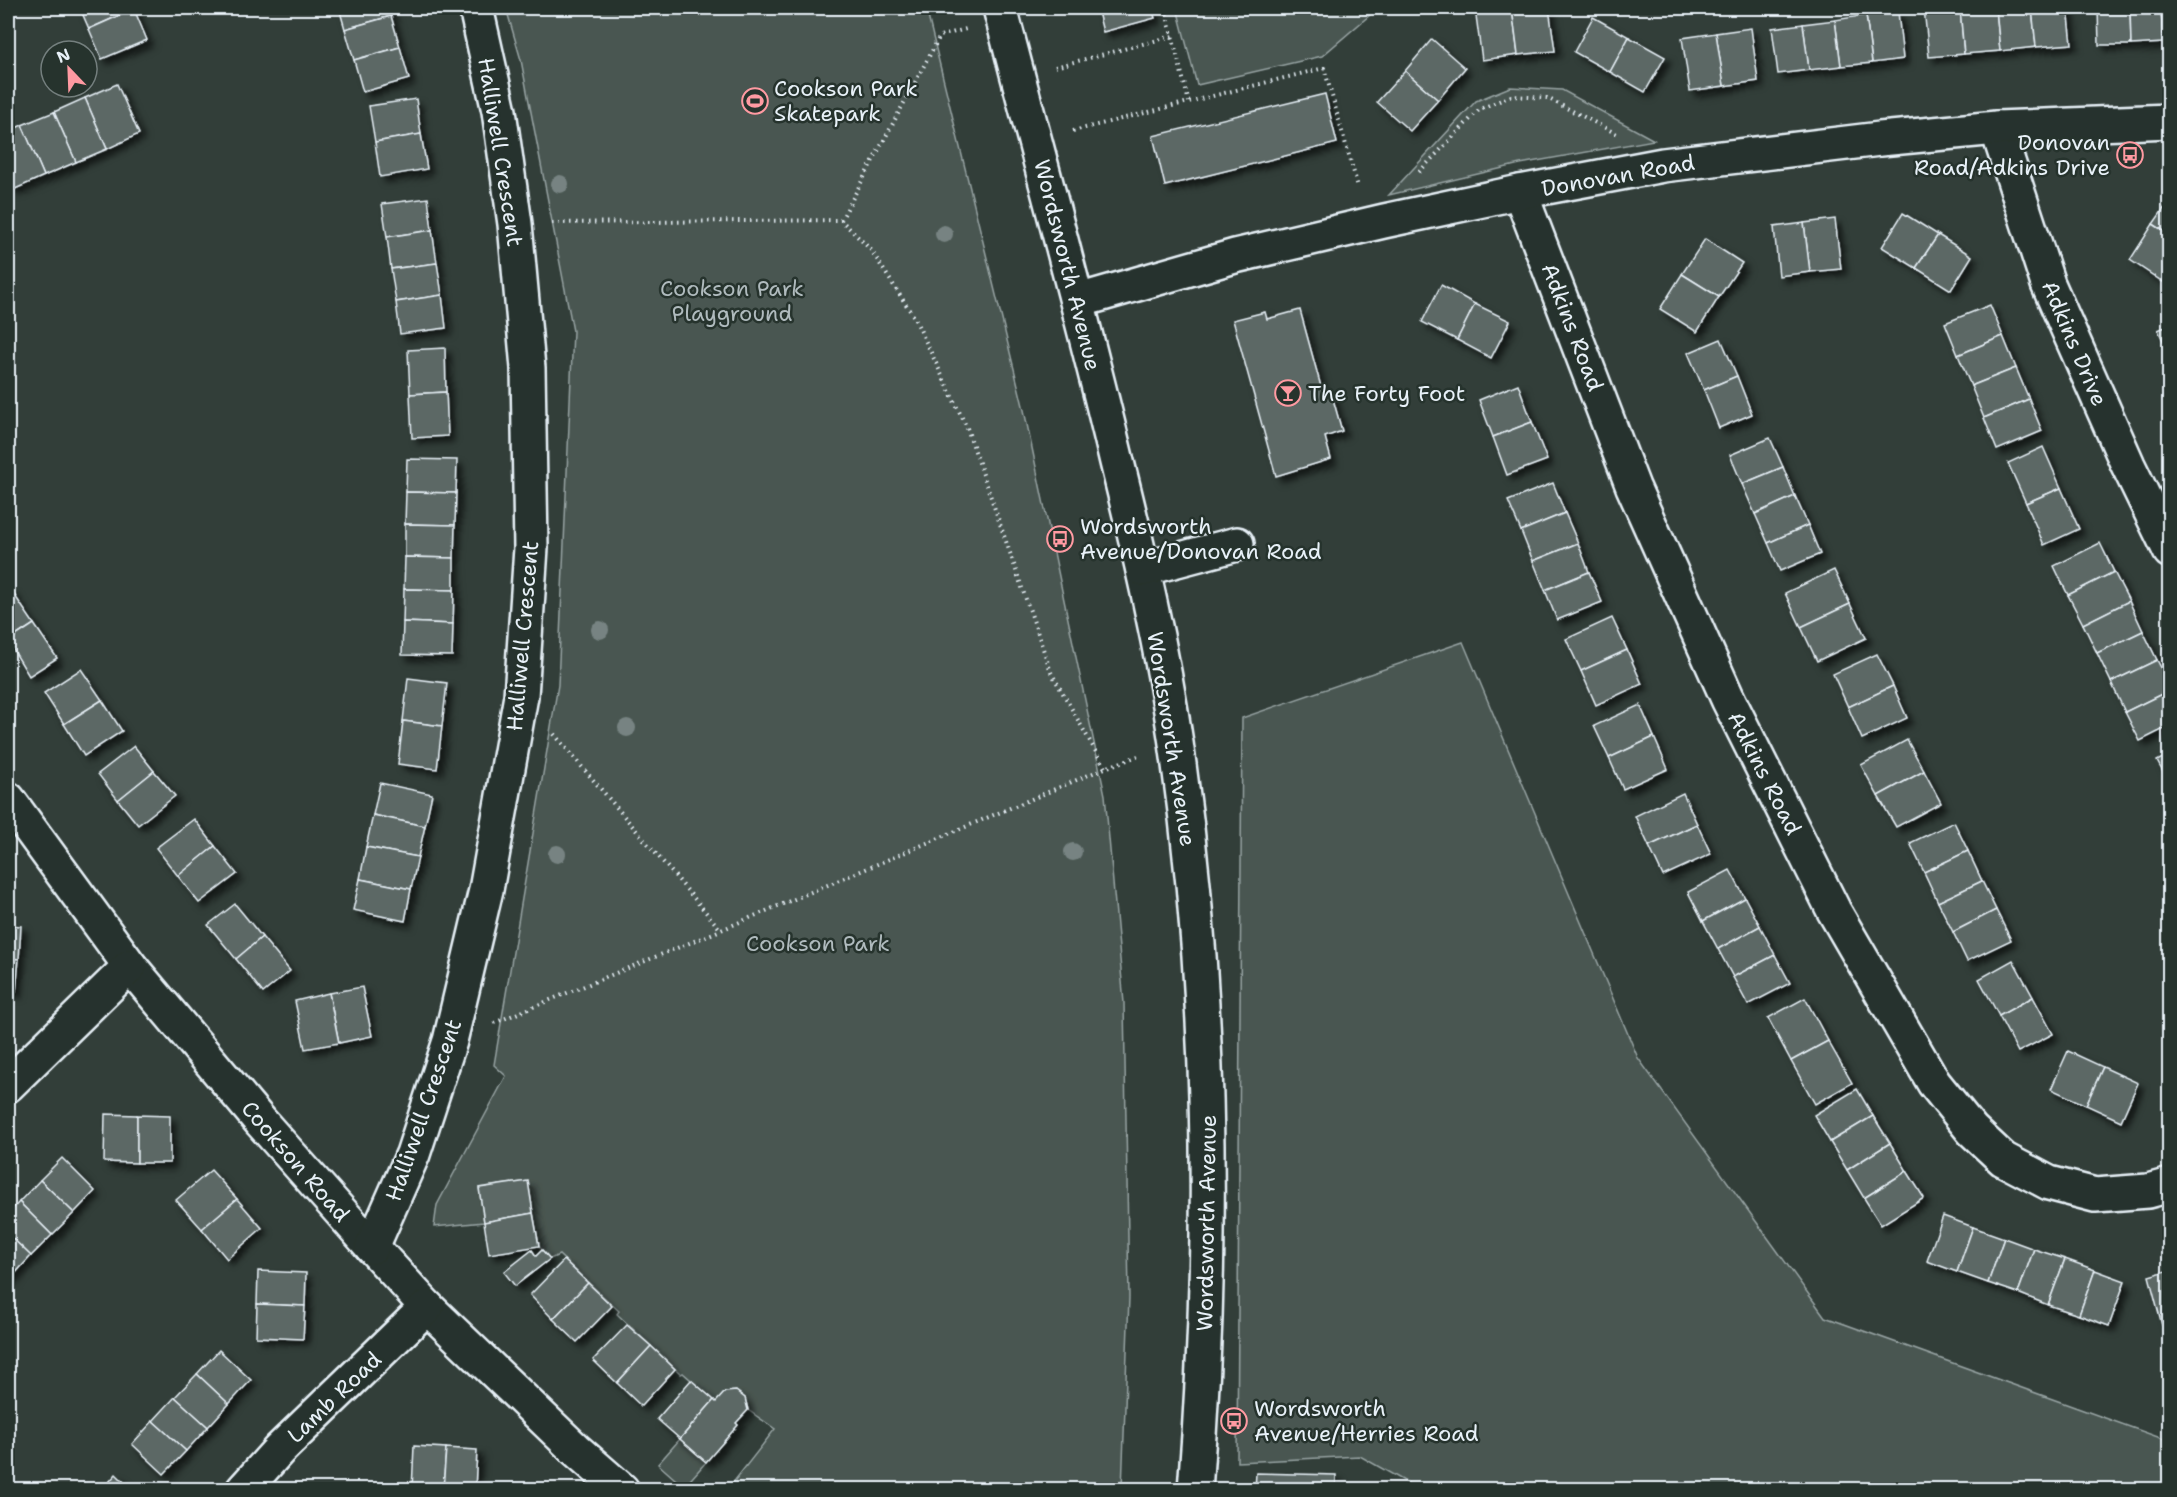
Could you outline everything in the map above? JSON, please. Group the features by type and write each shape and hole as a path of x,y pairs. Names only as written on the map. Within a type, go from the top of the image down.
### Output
{"street":[{"name":"Halliwell Crescent","path":"372,1247 413,1154 450,1041 486,890 521,696 531,537 528,368 515,224 499,111 476,8"},
{"name":"Wordsworth Avenue","path":"1002,13 1078,301 1143,569 1176,742 1197,905 1207,1090 1207,1270 1195,1490"},
{"name":"Donovan Road","path":"1078,301 1235,256 1520,192 1663,165 1880,139 1996,128 2169,121"},
{"name":"Adkins Drive","path":"1996,128 2048,284 2128,465 2169,551"},
{"name":"Adkins Road","path":"1520,192 1633,487 1728,699 1834,911 1934,1083 1972,1130 2003,1158 2049,1184 2095,1196 2148,1191 2169,1185"},
{"path":"1143,569 1236,544"},
{"name":"Cookson Road","path":"8,799 130,966 261,1122 372,1247 427,1307 574,1449 622,1490"},
{"path":"8,1085 130,966"},
{"name":"Lamb Road","path":"243,1490 279,1450 427,1307"}],"path":[{"path":"1165,8 1190,102"},
{"path":"841,220 939,36 1002,13"},
{"path":"1017,76 1173,36"},
{"path":"1036,140 1324,68 1369,225"},
{"path":"1418,173 1480,109 1511,96 1547,98 1620,135 1663,165"},
{"path":"515,224 841,220 871,250 914,317 967,428 1051,672 1105,768"},
{"path":"521,696 721,930"},
{"path":"450,1041 721,930 1105,768 1176,742"}],"green space":[{"name":"Cookson Park","path":"506,8 926,8 1024,410 1105,795 1124,1003 1129,1297 1122,1489 728,1489 775,1429 748,1410 745,1398 736,1391 725,1392 716,1402 683,1373 681,1374 617,1314 619,1311 559,1255 550,1259 539,1246 528,1181 479,1188 484,1222 434,1227 437,1205 506,1076 494,1065 558,685 573,331 521,60"},
{"path":"1177,8 1378,8 1322,56 1197,85"},
{"path":"1510,87 1562,90 1654,140 1520,164 1389,195 1476,101"},
{"path":"1463,642 1638,1058 1825,1317 2169,1441 2169,1489 1420,1490 1360,1456 1237,1462 1242,718"},
{"path":"680,1439 706,1462 684,1487 658,1464"}],"building":[{"path":"80,8 133,8 134,9 89,29"},
{"path":"339,8 389,8 391,16 345,29"},
{"path":"1097,8 1152,8 1155,18 1103,32"},
{"path":"1475,8 1512,8 1518,55 1482,60"},
{"path":"1512,8 1549,8 1555,51 1518,55"},
{"path":"1924,8 1960,8 1964,54 1929,57"},
{"path":"1960,8 1996,8 2000,51 1964,54"},
{"path":"1996,8 2032,8 2036,47 2000,51"},
{"path":"2032,8 2068,8 2072,44 2036,47"},
{"path":"2098,8 2130,8 2131,45 2099,45"},
{"path":"2130,8 2161,8 2163,43 2131,45"},
{"path":"2161,8 2170,8 2170,43 2163,43"},
{"path":"134,9 147,40 102,59 99,52 99,39 93,39 89,29"},
{"path":"1898,12 1903,59 1872,63 1866,15"},
{"path":"1866,15 1872,63 1841,66 1835,20"},
{"path":"391,16 400,47 354,60 345,29"},
{"path":"1593,17 1629,37 1610,72 1574,52"},
{"path":"1835,20 1841,66 1809,70 1803,24"},
{"path":"1803,24 1809,70 1778,74 1772,28"},
{"path":"1751,28 1758,81 1724,86 1716,33"},
{"path":"1716,33 1724,86 1690,91 1682,38"},
{"path":"1629,37 1665,57 1645,92 1610,72"},
{"path":"1432,39 1465,68 1438,100 1405,71"},
{"path":"400,47 409,79 363,92 354,60"},
{"path":"1405,71 1438,100 1410,131 1377,102"},
{"path":"117,84 139,134 107,149 85,99 99,99 99,92"},
{"path":"1325,94 1337,143 1165,186 1153,136"},
{"path":"85,99 107,149 76,162 54,112"},
{"path":"416,99 421,134 375,142 369,106"},
{"path":"54,112 76,162 44,176 22,125"},
{"path":"22,125 44,176 13,190 8,178 8,132"},
{"path":"421,134 427,169 380,177 375,142"},
{"path":"428,198 432,230 387,237 382,204"},
{"path":"2170,200 2170,235 2153,224"},
{"path":"1903,213 1938,235 1916,268 1882,247"},
{"path":"1835,219 1841,269 1810,272 1804,223"},
{"path":"1804,223 1810,272 1779,276 1774,227"},
{"path":"2153,224 2170,235 2170,273 2163,282 2130,260"},
{"path":"432,230 437,263 391,269 387,237"},
{"path":"1938,235 1972,256 1951,290 1916,268"},
{"path":"1705,239 1742,263 1719,297 1682,274"},
{"path":"437,263 442,295 396,302 391,269"},
{"path":"1682,274 1719,297 1697,332 1660,309"},
{"path":"1441,285 1475,304 1457,340 1422,322"},
{"path":"442,295 446,328 400,334 396,302"},
{"path":"1475,304 1510,321 1491,358 1457,340"},
{"path":"1990,305 2003,336 1958,355 1945,323"},
{"name":"The Forty Foot","path":"1300,310 1323,394 1331,392 1342,431 1325,437 1331,459 1276,476 1233,320 1265,312 1267,319"},
{"path":"2170,325 2170,355 2158,330"},
{"path":"2003,336 2016,368 1971,386 1958,355"},
{"path":"1721,339 1737,376 1704,390 1688,353"},
{"path":"445,348 446,392 410,394 408,350"},
{"path":"2016,368 2029,399 1984,418 1971,386"},
{"path":"1737,376 1752,414 1719,428 1704,390"},
{"path":"1518,384 1532,422 1493,437 1479,400"},
{"path":"446,392 448,436 412,438 410,394"},
{"path":"2029,399 2042,431 1997,450 1984,418"},
{"path":"1532,422 1547,460 1507,475 1493,437"},
{"path":"1770,438 1783,467 1742,484 1730,455"},
{"path":"2043,447 2061,488 2026,503 2008,463"},
{"path":"407,459 457,460 456,493 406,492"},
{"path":"1783,467 1795,496 1755,514 1742,484"},
{"path":"1553,483 1565,513 1521,531 1508,501"},
{"path":"2061,488 2079,529 2044,545 2026,503"},
{"path":"406,492 456,493 455,525 405,524"},
{"path":"1795,496 1808,525 1768,543 1755,514"},
{"path":"1565,513 1578,543 1533,561 1521,531"},
{"path":"405,524 455,525 454,558 405,557"},
{"path":"1808,525 1820,554 1780,571 1768,543"},
{"path":"1578,543 1589,572 1545,590 1533,561"},
{"path":"2100,543 2114,572 2068,595 2054,566"},
{"path":"405,557 454,558 454,590 404,589"},
{"path":"1834,570 1850,604 1801,627 1785,593"},
{"path":"1589,572 1602,602 1557,620 1545,590"},
{"path":"2114,572 2129,601 2083,624 2068,595"},
{"path":"404,589 454,590 453,624 403,622"},
{"path":"11,590 34,624 8,641 8,592"},
{"path":"2129,601 2143,631 2097,653 2083,624"},
{"path":"1850,604 1866,638 1817,661 1801,627"},
{"path":"1612,618 1627,650 1581,671 1566,639"},
{"path":"403,622 453,624 452,656 402,655"},
{"path":"34,624 57,658 29,676 8,641"},
{"path":"2143,631 2157,660 2111,682 2097,653"},
{"path":"1627,650 1642,684 1596,705 1581,671"},
{"path":"1877,654 1893,686 1848,707 1833,674"},
{"path":"2157,660 2170,685 2170,690 2125,712 2111,682"},
{"path":"81,669 102,700 64,724 44,693"},
{"path":"408,678 447,683 442,726 403,721"},
{"path":"1893,686 1907,718 1862,739 1848,707"},
{"path":"2170,690 2170,726 2140,741 2125,712"},
{"path":"102,700 122,731 84,756 64,724"},
{"path":"1640,705 1654,737 1609,758 1594,726"},
{"path":"403,721 442,726 437,769 398,764"},
{"path":"1654,737 1668,769 1623,789 1609,758"},
{"path":"1907,740 1924,771 1878,796 1861,765"},
{"path":"134,746 154,771 118,800 98,774"},
{"path":"2170,754 2170,785 2157,761"},
{"path":"154,771 175,796 138,825 118,800"},
{"path":"1924,771 1941,803 1896,827 1878,796"},
{"path":"380,783 432,794 425,826 373,815"},
{"path":"1683,793 1697,824 1649,846 1635,816"},
{"path":"373,815 425,826 418,857 366,847"},
{"path":"194,819 215,846 178,876 156,848"},
{"path":"1954,822 1968,851 1924,872 1910,843"},
{"path":"1697,824 1711,854 1663,876 1649,846"},
{"path":"215,846 237,874 199,903 178,876"},
{"path":"366,847 418,857 411,889 360,879"},
{"path":"1968,851 1982,881 1938,902 1924,872"},
{"path":"1730,870 1745,898 1703,921 1688,892"},
{"path":"360,879 411,889 405,921 353,910"},
{"path":"1982,881 1996,910 1953,932 1938,902"},
{"path":"1745,898 1760,926 1718,949 1703,921"},
{"path":"235,904 262,937 236,959 208,925"},
{"path":"1996,910 2011,940 1967,961 1953,932"},
{"path":"8,925 21,926 19,959 8,958"},
{"path":"1760,926 1775,955 1733,977 1718,949"},
{"path":"262,937 290,971 263,993 236,959"},
{"path":"1775,955 1790,983 1748,1005 1733,977"},
{"path":"8,958 19,959 16,992 8,991"},
{"path":"2013,960 2033,997 1999,1016 1979,979"},
{"path":"362,987 372,1036 339,1043 329,993"},
{"path":"329,993 339,1043 305,1049 295,1001"},
{"path":"2033,997 2053,1034 2018,1052 1999,1016"},
{"path":"1805,998 1828,1041 1791,1061 1768,1018"},
{"path":"1828,1041 1852,1083 1815,1104 1791,1061"},
{"path":"2068,1051 2103,1067 2086,1105 2051,1089"},
{"path":"2103,1067 2138,1083 2121,1121 2086,1105"},
{"path":"1857,1089 1873,1116 1830,1142 1814,1115"},
{"path":"105,1114 137,1115 137,1163 104,1162"},
{"path":"137,1115 170,1116 170,1163 137,1163"},
{"path":"1873,1116 1890,1143 1847,1170 1830,1142"},
{"path":"1890,1143 1907,1171 1864,1198 1847,1170"},
{"path":"62,1158 95,1191 74,1213 40,1180"},
{"path":"211,1170 237,1199 202,1229 176,1200"},
{"path":"1907,1171 1924,1198 1881,1225 1864,1198"},
{"path":"40,1180 74,1213 52,1235 19,1202"},
{"path":"528,1181 533,1213 484,1222 479,1188"},
{"path":"237,1199 262,1228 227,1259 202,1229"},
{"path":"19,1202 52,1235 31,1256 8,1234 8,1214"},
{"path":"533,1213 539,1246 489,1254 484,1222"},
{"path":"1943,1216 1973,1227 1957,1272 1927,1261"},
{"path":"1973,1227 2004,1238 1988,1283 1957,1272"},
{"path":"8,1234 31,1256 10,1279 8,1276"},
{"path":"2004,1238 2034,1249 2018,1293 1988,1283"},
{"path":"2034,1249 2065,1259 2048,1305 2018,1293"},
{"path":"532,1250 536,1256 542,1250 550,1259 515,1286 504,1272"},
{"path":"2065,1259 2095,1270 2079,1315 2048,1305"},
{"path":"564,1260 588,1283 553,1319 530,1295"},
{"path":"2095,1270 2125,1281 2109,1326 2079,1315"},
{"path":"2170,1270 2170,1323 2162,1325 2149,1276"},
{"path":"258,1271 306,1273 305,1306 257,1304"},
{"path":"588,1283 612,1306 577,1342 553,1319"},
{"path":"257,1304 305,1306 303,1339 256,1337"},
{"path":"627,1325 651,1346 617,1383 593,1360"},
{"path":"651,1346 675,1369 641,1406 617,1383"},
{"path":"219,1350 251,1380 229,1404 197,1374"},
{"path":"197,1374 229,1404 208,1427 175,1397"},
{"path":"691,1380 714,1400 680,1439 657,1419"},
{"path":"736,1391 745,1398 748,1410 706,1462 680,1439 714,1400 716,1402 725,1392"},
{"path":"175,1397 208,1427 186,1451 153,1421"},
{"path":"153,1421 186,1451 164,1474 132,1444"},
{"path":"414,1446 446,1448 443,1490 412,1490"},
{"path":"446,1448 477,1450 475,1490 443,1490"},
{"path":"1256,1473 1336,1475 1336,1490 1255,1490"},
{"path":"116,1474 132,1490 102,1490"}],"place":[{"name":"Cookson Park Skatepark","path":"755,101"},
{"name":"Donovan Road/Adkins Drive","path":"2130,155"},
{"name":"The Forty Foot","path":"1288,393"},
{"name":"Wordsworth Avenue/Donovan Road","path":"1060,539"},
{"name":"Wordsworth Avenue/Herries Road","path":"1234,1421"}],"park label":[{"name":"Cookson Park Playground","path":"732,300"}]}
